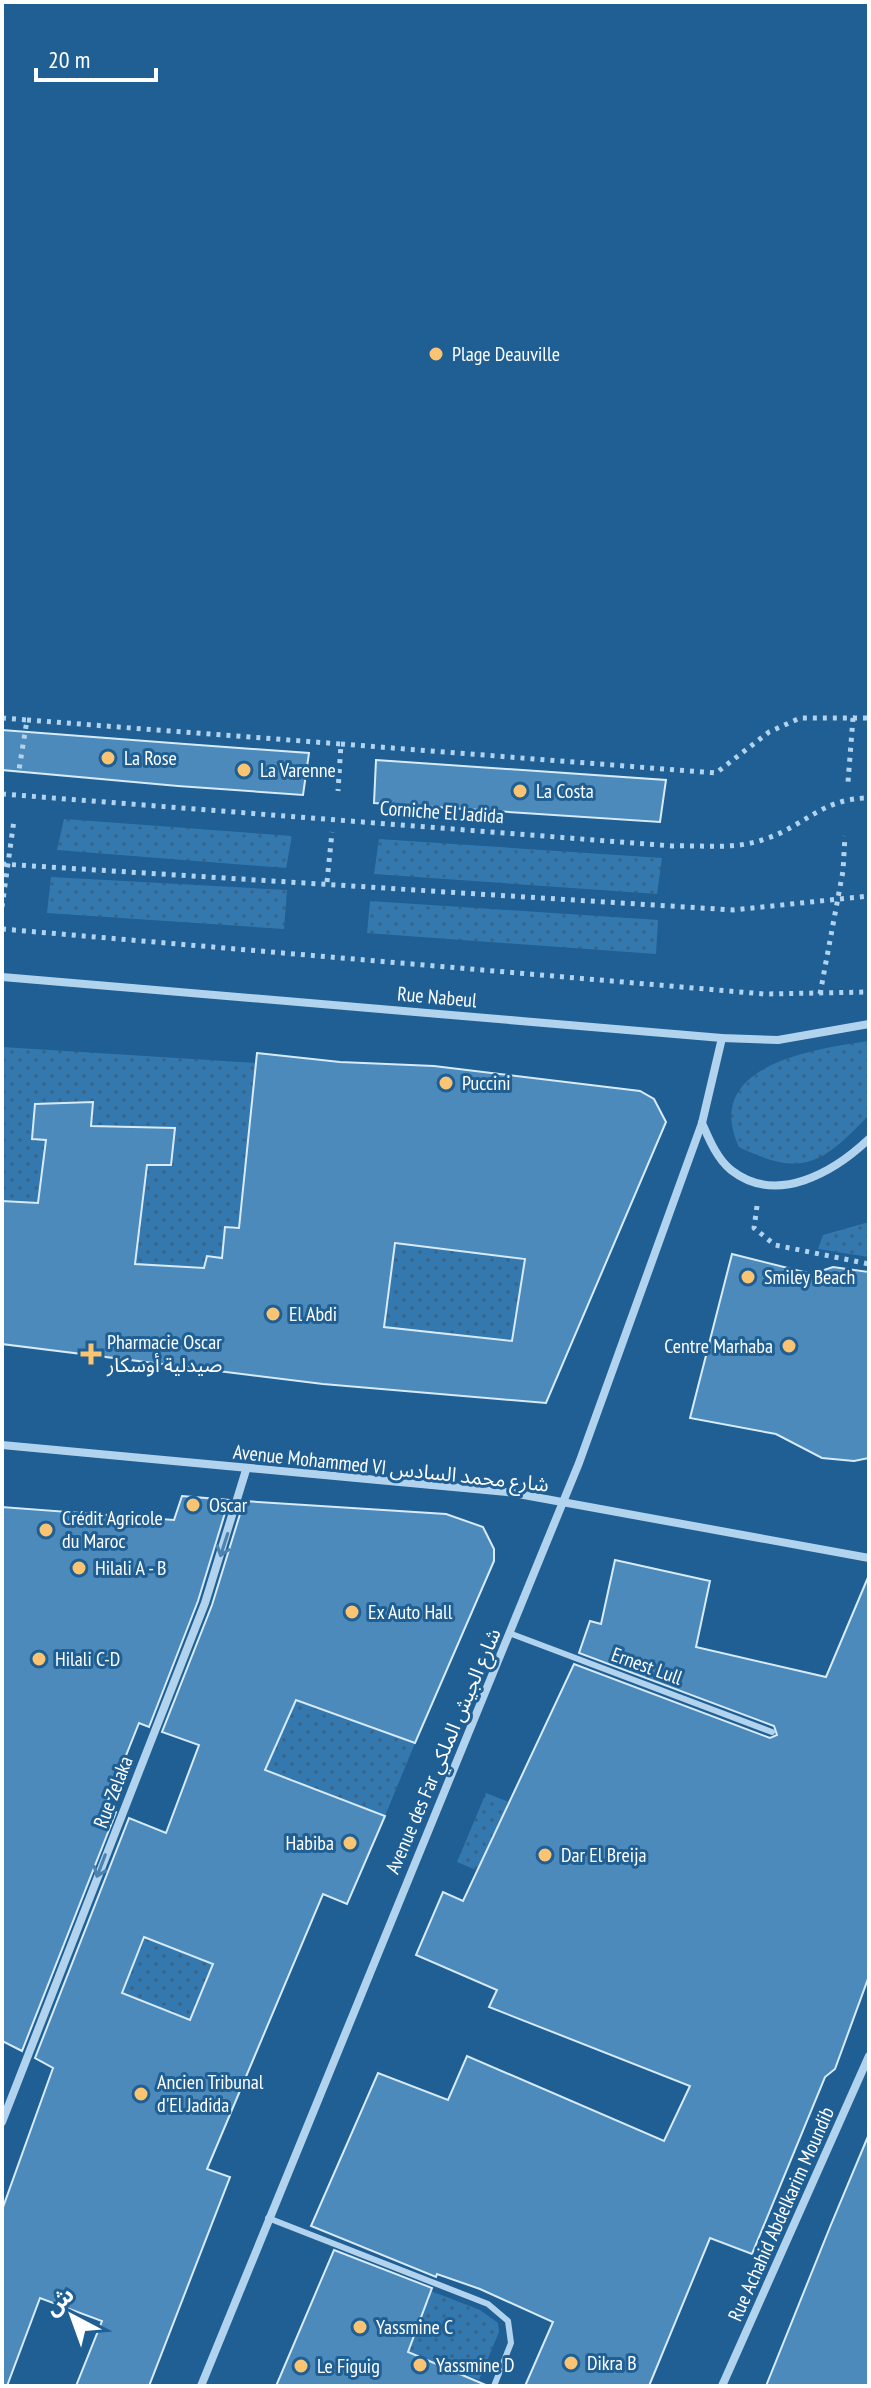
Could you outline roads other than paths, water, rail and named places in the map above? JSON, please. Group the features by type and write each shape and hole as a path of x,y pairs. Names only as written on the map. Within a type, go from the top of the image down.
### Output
{"street":[{"name":"Rue Nabeul","path":"2,977 722,1038 778,1040 869,1024"},
{"name":"Avenue des Far شارع الجيش الملكي","path":"201,2386 564,1501 702,1123 722,1038"},
{"path":"702,1123 713,1148 731,1170 764,1182 792,1185 825,1174 869,1139"},
{"name":"Avenue Mohammed VI شارع محمد السادس","path":"2,1445 507,1492 869,1558"},
{"name":"Rue Zelaka","path":"2,2122 205,1603 246,1470"},
{"name":"Rue Achahid Abdelkarim Moundib","path":"722,2386 869,2056"}],"lane":[{"name":"Ernest Lull","path":"509,1633 772,1732"},
{"path":"268,2218 488,2304 508,2321 511,2343 494,2386"}],"place":[{"name":"Plage Deauville","path":"436,354"},
{"name":"La Rose","path":"108,758"},
{"name":"La Varenne","path":"244,770"},
{"name":"La Costa","path":"520,791"},
{"name":"Puccini","path":"446,1083"},
{"name":"Smiley Beach","path":"748,1277"},
{"name":"El Abdi","path":"273,1314"},
{"name":"Centre Marhaba","path":"789,1346"},
{"name":"Pharmacie Oscar صيدلية أوسكار","path":"91,1354"},
{"name":"Oscar","path":"193,1505"},
{"name":"Crédit Agricole du Maroc","path":"46,1530"},
{"name":"Hilali A - B","path":"79,1568"},
{"name":"Ex Auto Hall","path":"352,1612"},
{"name":"Hilali C-D","path":"39,1659"},
{"name":"Habiba","path":"350,1843"},
{"name":"Dar El Breija","path":"545,1855"},
{"name":"Ancien Tribunal d'El Jadida","path":"141,2094"},
{"name":"Yassmine C","path":"360,2327"},
{"name":"Dikra B","path":"571,2363"},
{"name":"Yassmine D","path":"420,2365"},
{"name":"Le Figuig","path":"301,2366"}]}
